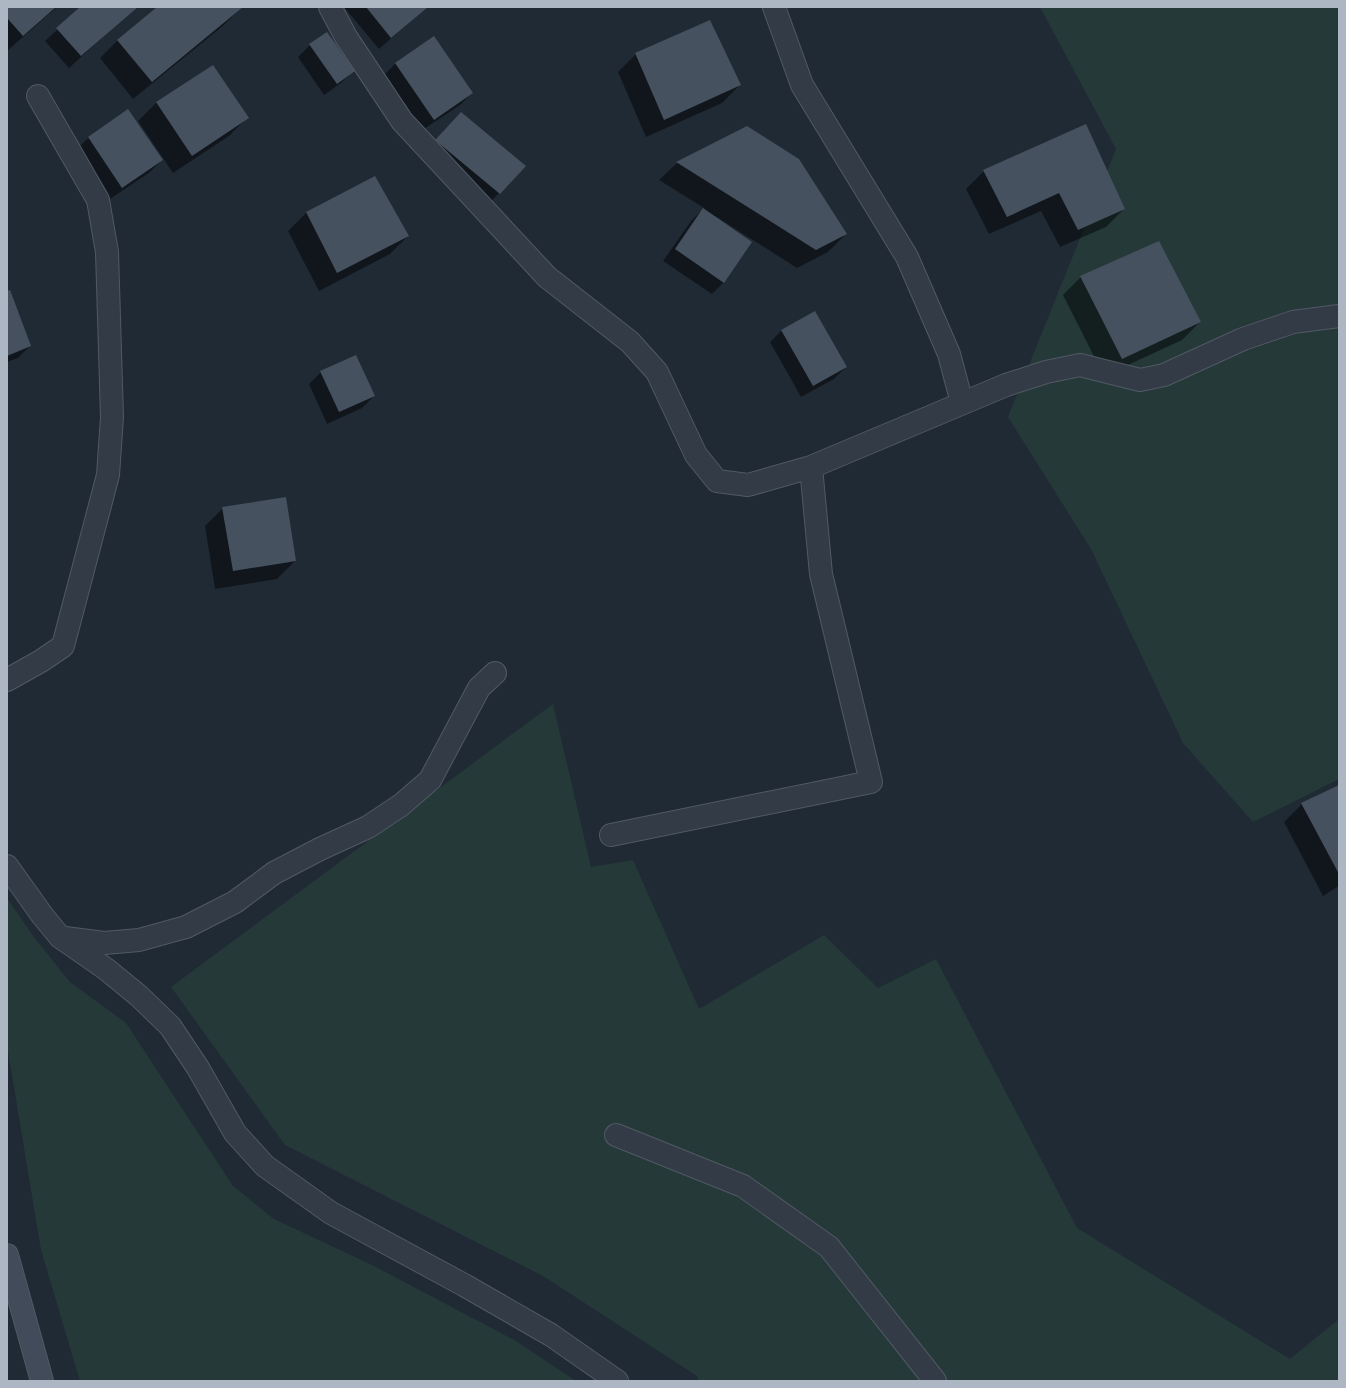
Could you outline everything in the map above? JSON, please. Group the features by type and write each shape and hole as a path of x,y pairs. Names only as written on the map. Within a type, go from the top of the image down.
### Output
{"main road":[{"path":"7,1255 42,1381"}],"street":[{"path":"330,7 346,37 402,121 547,277 630,342 658,372 696,455 717,481 748,485 812,466 1006,385 1039,374 1080,365 1140,380 1152,378 1164,375 1250,336 1293,322 1339,316"},
{"path":"774,7 802,85 907,257 949,354 962,403"},
{"path":"7,680 41,661 63,646 108,475 112,417 107,252 98,200 38,96"},
{"path":"611,835 871,782 821,574 812,466"},
{"path":"60,937 104,943 139,940 186,927 235,902 274,873 368,827 401,805 430,780 479,688 496,673"},
{"path":"7,866 42,916 60,937 106,969 139,996 170,1026 198,1068 235,1133 265,1166 331,1213 464,1285 551,1335 617,1381"},
{"path":"616,1135 743,1186 829,1247 935,1381"}],"green space":[{"path":"1040,7 1339,7 1339,779 1253,822 1183,743 1091,549 1008,417 1116,149"},
{"path":"553,704 591,867 633,860 699,1009 824,935 878,988 936,959 1077,1228 1290,1359 1339,1319 1339,1381 699,1381 697,1376 543,1276 285,1145 171,987"},
{"path":"7,898 33,936 70,982 126,1023 233,1186 274,1219 372,1265 516,1341 576,1381 80,1381 41,1250 7,1045"}],"building":[{"path":"7,7 56,7 23,36 7,18"},
{"path":"80,7 138,7 81,56 56,28"},
{"path":"157,7 243,7 152,82 117,40"},
{"path":"366,7 428,7 391,38"},
{"path":"710,20 741,85 664,120 635,53"},
{"path":"327,32 355,71 337,84 309,44"},
{"path":"434,36 473,93 434,120 395,63"},
{"path":"213,65 249,118 192,156 156,102"},
{"path":"128,109 163,160 122,188 88,137"},
{"path":"461,112 526,166 500,194 435,140"},
{"path":"1086,124 1125,209 1078,230 1059,193 1007,217 983,170"},
{"path":"747,126 799,159 847,234 816,250 676,162"},
{"path":"375,176 409,236 337,273 306,212"},
{"path":"703,208 752,242 724,283 675,249"},
{"path":"1159,241 1201,322 1122,359 1080,276"},
{"path":"10,290 31,346 7,356 7,291"},
{"path":"815,311 847,367 813,386 781,330"},
{"path":"356,355 375,396 339,412 320,371"},
{"path":"286,497 296,561 233,571 222,507"},
{"path":"1339,785 1339,874 1301,803"}]}
